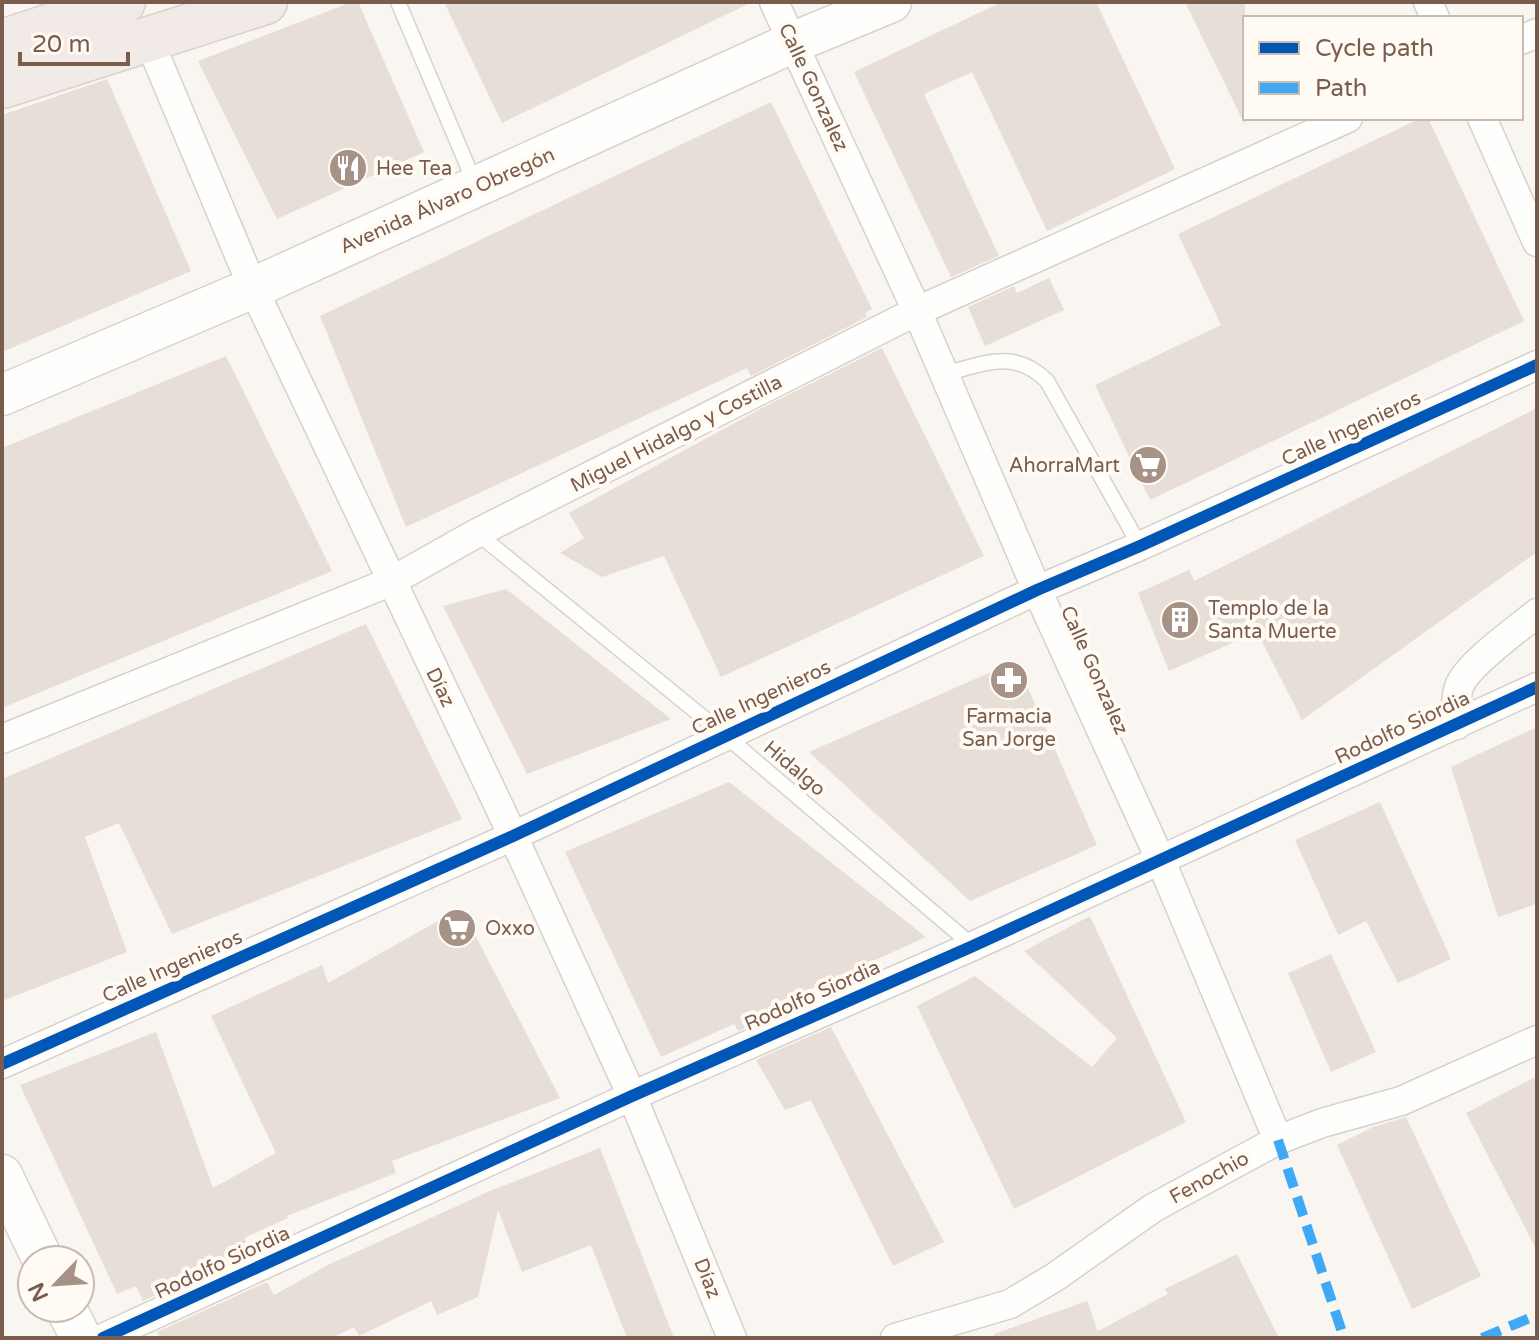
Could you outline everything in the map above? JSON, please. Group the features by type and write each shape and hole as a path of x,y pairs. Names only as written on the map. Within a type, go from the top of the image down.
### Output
{"highway":[{"path":"2,42 123,2"},
{"path":"2,86 265,2"}],"street":[{"name":"Calle Gonzalez","path":"774,2 917,311 1037,590 1160,859 1278,1140"},
{"name":"Avenida Álvaro Obregón","path":"2,395 253,288 794,42 891,2"},
{"name":"Díaz","path":"148,38 253,288 513,836 632,1096 732,1338"},
{"name":"Miguel Hidalgo y Costilla","path":"2,739 390,582 477,533 917,311 1344,120"},
{"path":"1483,120 1537,242"},
{"name":"Calle Ingenieros","path":"2,1064 513,836 1037,590 1537,365"},
{"path":"1457,725 1459,686 1467,672 1537,613"},
{"name":"Rodolfo Siordia","path":"103,1338 632,1096 973,946 1537,687"},
{"name":"Fenochio","path":"895,1338 1010,1304 1055,1277 1153,1208 1278,1140 1322,1123 1401,1101 1537,1040"},
{"path":"2,1175 35,1244"}],"lane":[{"path":"398,2 477,186"},
{"path":"944,374 999,360 1022,363 1035,369 1047,381 1140,546"},
{"name":"Hidalgo","path":"477,533 726,736 973,946"}],"building":[{"path":"358,2 424,152 277,219 198,61"},
{"path":"444,2 752,2 502,123"},
{"path":"1002,2 1096,2 1175,169 1047,231 972,72 924,94 999,256 951,277 854,72"},
{"path":"1185,2 1245,2 1245,125"},
{"path":"107,79 191,271 2,352 2,115"},
{"path":"771,102 872,309 865,313 867,317 751,376 747,368 406,527 320,316"},
{"path":"1417,120 1429,120 1524,321 1150,500 1095,385 1221,325 1178,234"},
{"path":"1049,278 1064,310 985,346 968,307 1014,286 1017,293"},
{"path":"882,348 984,556 721,677 664,556 602,577 560,553 584,538 569,513 766,406"},
{"path":"226,356 332,571 2,708 2,448"},
{"path":"1537,408 1537,552 1302,720 1257,632 1169,671 1138,593 1189,570 1194,581"},
{"path":"506,589 671,719 527,774 443,606"},
{"path":"366,624 462,819 172,934 119,823 85,837 127,952 2,1001 2,779"},
{"path":"1016,661 1097,845 970,901 809,752"},
{"path":"1537,727 1537,904 1498,917 1451,767"},
{"path":"729,782 926,937 811,989 815,997 738,1031 734,1024 661,1057 565,852"},
{"path":"1380,802 1451,959 1398,983 1366,921 1338,935 1295,840"},
{"path":"461,908 560,1098 392,1161 396,1173 287,1216 244,1238 251,1252 143,1301 136,1286 117,1294 20,1085 156,1032 213,1188 276,1153 211,1016 322,965 328,983"},
{"path":"1090,916 1186,1122 1014,1209 917,1006 975,976 1092,1067 1117,1038 1024,951"},
{"path":"1331,954 1376,1052 1331,1072 1288,973"},
{"path":"831,1027 944,1242 893,1266 811,1100 785,1110 756,1060"},
{"path":"1537,1076 1537,1251 1466,1113"},
{"path":"1406,1117 1481,1276 1412,1309 1337,1145 1373,1127"},
{"path":"600,1148 674,1338 627,1338 591,1245 522,1272 498,1210 478,1297 437,1315 431,1301 359,1336 354,1327 332,1338 160,1338 157,1332 267,1282 274,1295 330,1264 490,1191"},
{"path":"1237,1254 1279,1338 994,1338 994,1334 1087,1301 1098,1331 1168,1294 1165,1289"}],"marked path":[{"path":"1278,1140 1344,1338"},
{"path":"1482,1338 1537,1315"}],"cycle path":[{"path":"2,1064 513,836 1037,590 1537,365"},
{"path":"103,1338 632,1096 973,946 1537,687"}],"place":[{"name":"Hee Tea","path":"348,168"},
{"name":"AhorraMart","path":"1148,465"},
{"name":"Templo de la Santa Muerte","path":"1180,620"},
{"name":"Farmacia San Jorge","path":"1009,680"},
{"name":"Oxxo","path":"457,928"}]}
